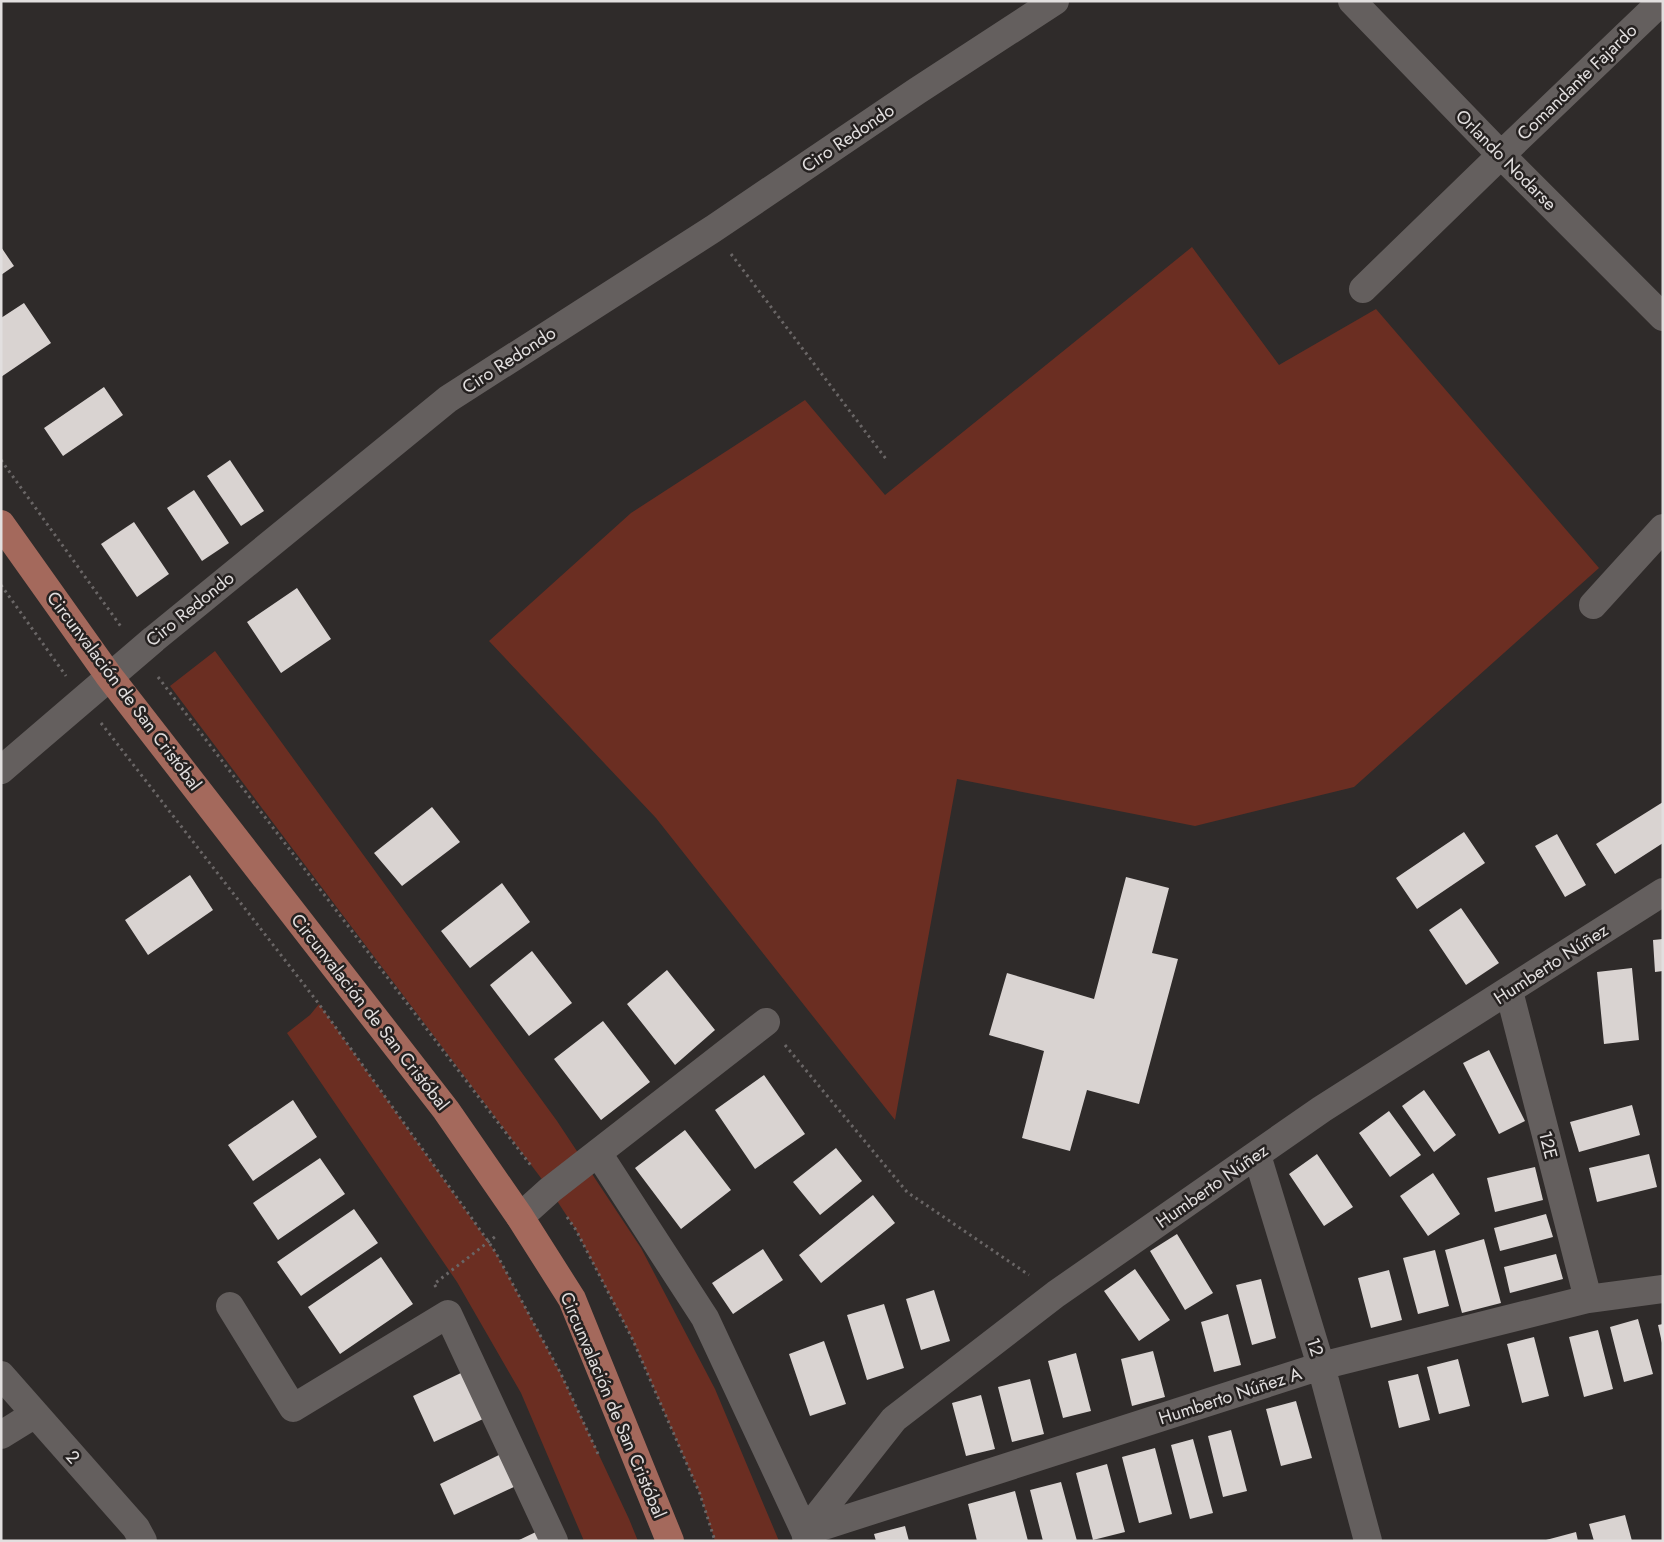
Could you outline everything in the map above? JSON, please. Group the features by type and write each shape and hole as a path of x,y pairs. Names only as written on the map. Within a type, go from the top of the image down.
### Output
{"main road":[{"name":"Circunvalación de San Cristóbal","path":"1,524 110,676 446,1110 520,1217 572,1299 670,1541"}],"street":[{"name":"Ciro Redondo","path":"1,770 110,676 448,399 713,229 1055,1"},
{"name":"Orlando Nodarse","path":"1352,1 1501,155 1663,317"},
{"name":"Comandante Fajardo","path":"1363,290 1662,1"},
{"path":"1593,605 1663,528"},
{"name":"Humberto Núñez","path":"806,1536 894,1419 1056,1294 1322,1109 1663,892"},
{"name":"12E","path":"1509,991 1588,1299"},
{"path":"520,1217 550,1190 766,1022"},
{"path":"598,1153 705,1318 806,1536"},
{"name":"12","path":"1257,1155 1321,1366 1368,1541"},
{"name":"Humberto Núñez A","path":"806,1536 1321,1366 1588,1299 1663,1289"},
{"path":"230,1306 293,1408 448,1314 554,1541"},
{"name":"2","path":"1,1375 136,1528 143,1541"},
{"path":"1,1435 35,1414"}],"path":[{"path":"713,229 886,459"},
{"path":"1,584 83,700 319,1004 496,1253 560,1374 601,1459"},
{"path":"766,1022 907,1192 1056,1294"},
{"path":"448,1314 434,1284 520,1217"}],"shaded area":[{"path":"1192,247 1279,365 1376,309 1599,568 1354,787 1195,826 957,779 895,1120 656,818 489,641 631,513 805,400 885,495"},
{"path":"215,651 557,1121 641,1248 715,1389 779,1541 715,1541 700,1494 632,1338 576,1230 550,1190 170,686"},
{"path":"319,1004 496,1253 561,1374 638,1541 584,1541 521,1393 457,1282 287,1033 310,1015"}],"building":[{"path":"1,247 14,266 1,275"},
{"path":"24,303 51,343 1,377 1,318"},
{"path":"104,387 123,415 63,456 44,428"},
{"path":"230,460 264,511 241,526 207,476"},
{"path":"194,490 229,543 202,561 167,508"},
{"path":"134,522 169,574 137,597 101,544"},
{"path":"297,588 331,639 281,673 247,622"},
{"path":"1663,802 1663,843 1615,874 1596,844"},
{"path":"432,807 460,842 402,886 374,853"},
{"path":"1464,832 1485,863 1417,909 1396,878"},
{"path":"1557,834 1586,885 1565,897 1535,846"},
{"path":"190,875 213,910 148,955 125,920"},
{"path":"1126,877 1169,888 1152,953 1178,959 1139,1104 1087,1090 1070,1151 1022,1138 1044,1051 989,1035 1007,973 1094,999"},
{"path":"502,883 530,922 470,968 441,931"},
{"path":"1461,908 1499,963 1466,985 1429,930"},
{"path":"1663,939 1663,971 1655,972 1653,940"},
{"path":"532,951 572,1003 529,1036 490,985"},
{"path":"1632,968 1639,1040 1604,1044 1597,972"},
{"path":"667,970 715,1030 675,1065 627,1004"},
{"path":"603,1021 650,1082 601,1120 554,1059"},
{"path":"1489,1050 1525,1121 1499,1134 1463,1063"},
{"path":"764,1075 805,1134 755,1169 715,1110"},
{"path":"1424,1090 1456,1135 1434,1152 1402,1106"},
{"path":"293,1100 317,1137 253,1181 228,1145"},
{"path":"1632,1105 1640,1135 1579,1152 1570,1122"},
{"path":"1389,1111 1421,1155 1390,1177 1359,1133"},
{"path":"685,1130 731,1190 681,1229 635,1168"},
{"path":"836,1148 862,1181 820,1215 793,1182"},
{"path":"1317,1154 1353,1207 1324,1226 1289,1174"},
{"path":"1649,1154 1657,1187 1597,1202 1589,1168"},
{"path":"320,1158 345,1194 278,1240 253,1203"},
{"path":"1535,1167 1543,1200 1495,1212 1487,1178"},
{"path":"1433,1173 1460,1214 1428,1236 1400,1196"},
{"path":"873,1195 895,1223 821,1283 799,1255"},
{"path":"354,1209 378,1243 301,1296 277,1262"},
{"path":"1546,1214 1553,1237 1500,1251 1494,1228"},
{"path":"1177,1234 1213,1293 1185,1310 1150,1251"},
{"path":"1484,1239 1501,1303 1462,1313 1445,1250"},
{"path":"763,1249 783,1280 733,1314 712,1283"},
{"path":"1435,1250 1449,1306 1418,1314 1403,1258"},
{"path":"1556,1254 1563,1279 1510,1293 1504,1267"},
{"path":"381,1257 413,1304 340,1354 308,1307"},
{"path":"1135,1269 1170,1320 1139,1341 1104,1291"},
{"path":"1389,1270 1402,1320 1371,1328 1358,1278"},
{"path":"1261,1279 1276,1338 1252,1345 1236,1285"},
{"path":"934,1290 950,1341 921,1350 906,1299"},
{"path":"884,1304 904,1368 867,1380 847,1315"},
{"path":"1228,1314 1241,1365 1214,1372 1201,1322"},
{"path":"1638,1319 1653,1374 1624,1382 1610,1327"},
{"path":"1663,1324 1663,1342 1662,1343 1658,1325"},
{"path":"1598,1330 1613,1389 1584,1397 1569,1337"},
{"path":"1534,1337 1549,1396 1522,1403 1507,1344"},
{"path":"824,1341 846,1404 810,1416 789,1354"},
{"path":"1153,1351 1165,1397 1132,1406 1121,1359"},
{"path":"1076,1353 1091,1411 1063,1418 1048,1361"},
{"path":"1458,1359 1470,1406 1439,1414 1427,1367"},
{"path":"461,1373 483,1419 434,1442 413,1396"},
{"path":"1418,1374 1430,1420 1399,1428 1388,1381"},
{"path":"1030,1379 1044,1434 1012,1442 998,1387"},
{"path":"981,1395 995,1449 966,1456 952,1403"},
{"path":"1296,1401 1312,1458 1281,1466 1266,1409"},
{"path":"1231,1430 1247,1491 1223,1497 1208,1436"},
{"path":"1193,1439 1213,1513 1190,1519 1171,1445"},
{"path":"1155,1448 1172,1514 1139,1523 1122,1457"},
{"path":"503,1453 518,1485 454,1515 440,1484"},
{"path":"1107,1464 1125,1532 1093,1540 1076,1473"},
{"path":"1061,1482 1077,1541 1043,1541 1030,1490"},
{"path":"1015,1491 1028,1541 977,1541 968,1504"},
{"path":"1625,1515 1632,1541 1594,1541 1589,1524"},
{"path":"905,1526 909,1541 876,1541 874,1534"},
{"path":"540,1530 545,1541 517,1541"},
{"path":"1576,1532 1578,1541 1546,1541 1546,1540"}]}
